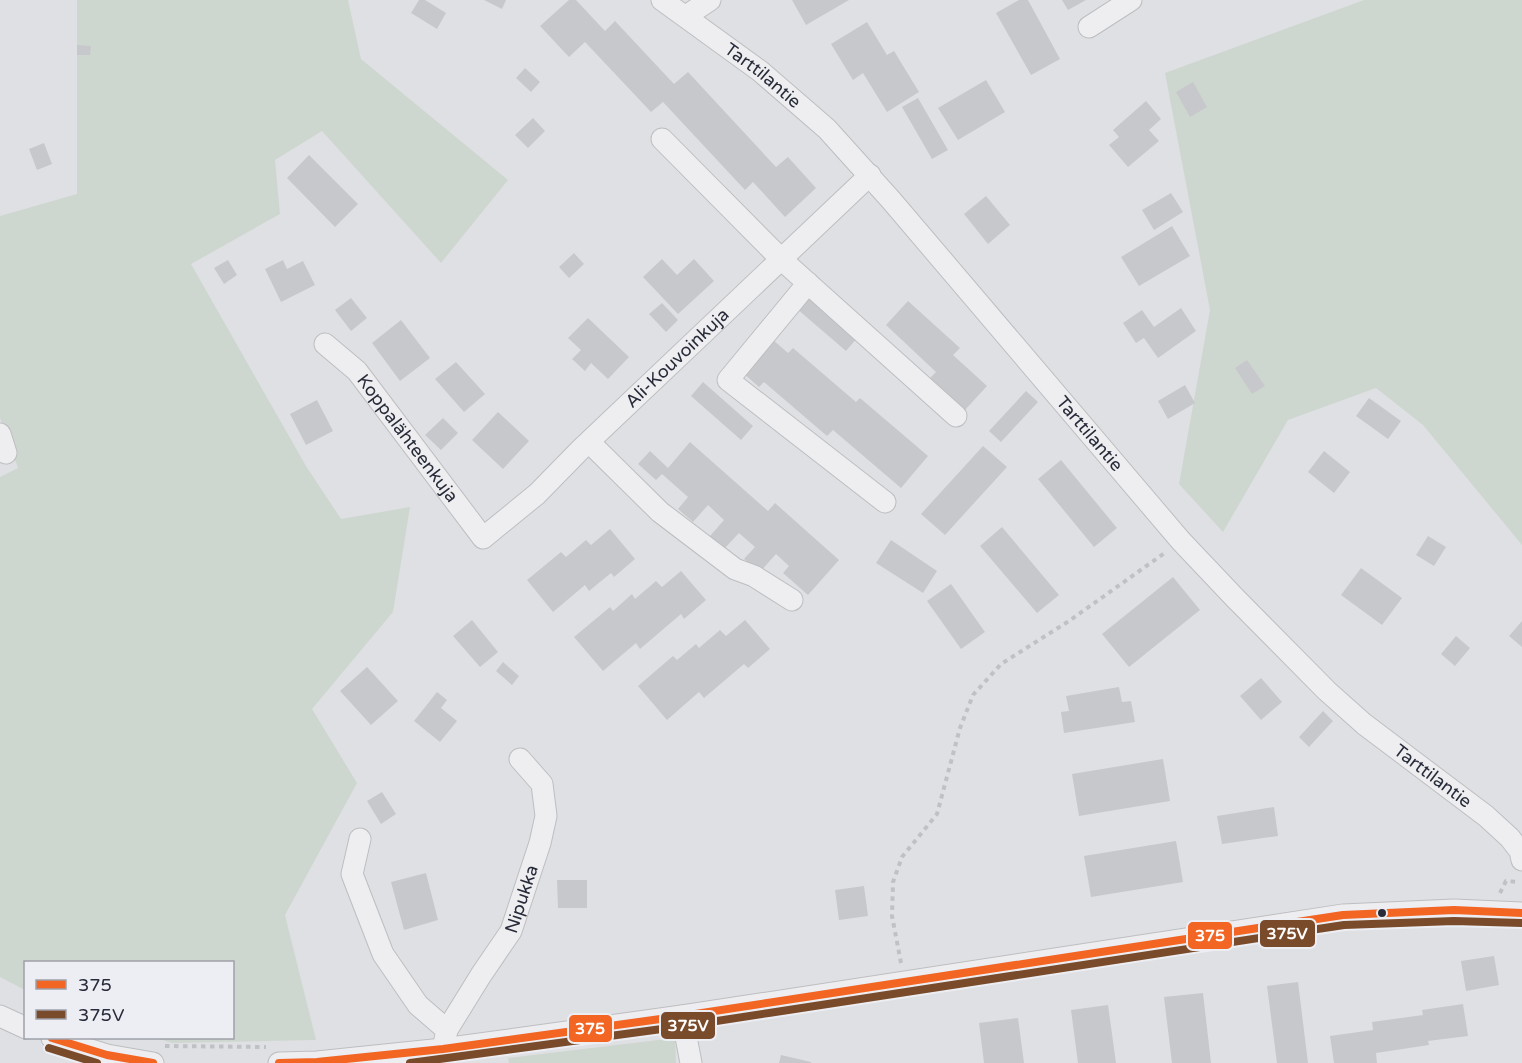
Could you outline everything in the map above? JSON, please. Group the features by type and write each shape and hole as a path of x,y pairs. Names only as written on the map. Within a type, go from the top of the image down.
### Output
{"street":[{"name":"Tarttilantie","path":"662,0 760,71 819,122 870,176 1181,541 1235,598 1327,691 1364,724 1486,816 1520,850 1522,860"},
{"path":"686,16 710,0"},
{"path":"1089,27 1131,0"},
{"path":"662,140 782,260 956,416"},
{"name":"Ali-Kouvoinkuja","path":"483,538 537,494 870,176"},
{"path":"808,283 728,380 885,502"},
{"name":"Koppalähteenkuja","path":"325,344 357,371 483,538"},
{"path":"589,442 660,512 735,569 754,576 792,600"},
{"name":"Nipukka","path":"445,1040 481,975 512,931 540,843 546,816 542,784 520,759"},
{"path":"360,839 352,874 383,954 445,1040"},
{"path":"279,1063 317,1062 445,1040 682,1016 1343,915 1454,910 1522,913"},
{"path":"0,1016 24,1027"},
{"path":"682,1016 691,1063"},
{"path":"55,1039 107,1055 153,1063"}],"path":[{"path":"904,982 892,916 893,882 902,857 937,814 960,728 973,695 1001,664 1069,621 1181,541"}],"shaded area":[{"path":"77,0 348,0 361,59 508,180 441,263 322,131 275,160 280,214 191,264 306,466 341,519 410,507 393,612 312,709 357,783 285,915 316,1040 172,1043 159,1039 234,1039 234,961 24,961 24,989 0,977 0,477 18,468 0,418 0,216 77,194"},
{"path":"1364,0 1522,0 1522,545 1423,425 1376,388 1288,420 1223,532 1179,484 1210,310 1165,73"},
{"path":"675,1038 676,1063 509,1063 508,1058"}],"building":[{"path":"419,0 425,0 446,13 437,29 411,13"},
{"path":"484,0 506,0 502,9"},
{"path":"569,0 576,0 605,31 615,21 674,84 688,72 776,167 788,157 816,188 785,217 753,182 745,190 663,102 651,112 585,42 569,57 540,26"},
{"path":"792,0 849,0 806,25"},
{"path":"1019,0 1028,0 1060,59 1031,75 996,13"},
{"path":"1062,0 1086,0 1068,10"},
{"path":"867,22 887,55 894,51 919,92 887,112 863,73 853,80 831,44"},
{"path":"77,45 91,46 90,55 77,55"},
{"path":"525,68 540,82 531,92 516,78"},
{"path":"986,80 1005,112 958,140 938,108"},
{"path":"1193,82 1207,107 1190,117 1176,92"},
{"path":"918,98 948,150 932,159 902,107"},
{"path":"1146,101 1161,119 1149,130 1159,141 1128,167 1109,145 1119,137 1113,130"},
{"path":"533,118 545,131 528,148 515,135"},
{"path":"44,143 52,164 37,170 29,149"},
{"path":"309,155 358,204 335,227 287,178"},
{"path":"1171,193 1183,212 1154,230 1142,210"},
{"path":"986,196 1010,225 988,244 964,214"},
{"path":"1172,226 1190,256 1139,286 1121,257"},
{"path":"574,253 584,264 569,278 559,267"},
{"path":"662,259 677,275 694,259 714,281 678,314 643,277"},
{"path":"228,260 237,275 224,284 214,268"},
{"path":"283,260 287,269 303,261 315,285 281,302 265,269"},
{"path":"808,294 858,337 846,351 796,308"},
{"path":"351,298 367,318 351,331 335,310"},
{"path":"908,301 960,348 953,355 987,386 965,410 930,378 936,372 886,325"},
{"path":"662,303 678,320 666,332 649,314"},
{"path":"1181,308 1196,331 1158,358 1144,338 1136,343 1123,323 1142,310 1154,327"},
{"path":"588,318 629,357 608,379 591,363 585,371 572,359 581,350 568,338"},
{"path":"401,320 430,358 400,381 372,343"},
{"path":"772,339 788,353 793,348 856,402 860,398 928,456 901,488 833,430 827,436 764,382 759,387 743,373"},
{"path":"1247,360 1265,386 1252,394 1235,368"},
{"path":"456,362 485,394 464,412 435,379"},
{"path":"703,382 753,426 741,440 691,396"},
{"path":"1185,385 1195,403 1168,419 1158,401"},
{"path":"1026,391 1038,402 1001,442 989,431"},
{"path":"1369,398 1401,421 1388,439 1356,416"},
{"path":"317,400 333,431 306,445 290,414"},
{"path":"498,412 529,441 503,469 472,440"},
{"path":"443,418 458,433 441,450 425,435"},
{"path":"690,442 768,511 775,503 839,560 808,595 783,573 789,566 776,554 760,572 744,559 755,547 739,533 724,549 710,536 724,520 708,505 693,522 678,509 688,497 662,474 656,480 638,464 650,451 668,468"},
{"path":"983,446 1007,467 945,535 921,514"},
{"path":"1324,451 1350,472 1334,493 1308,472"},
{"path":"1061,460 1117,528 1094,547 1038,479"},
{"path":"1002,527 1059,595 1037,613 980,546"},
{"path":"610,529 635,559 614,577 611,573 589,591 585,585 553,612 527,580 561,552 566,557 586,540 591,545"},
{"path":"1428,536 1446,547 1434,566 1416,555"},
{"path":"891,540 937,571 923,593 876,563"},
{"path":"1361,568 1402,598 1382,625 1341,595"},
{"path":"681,571 706,600 684,619 681,614 640,649 636,643 603,671 574,637 610,607 613,611 632,594 635,599 656,581 662,587"},
{"path":"1173,577 1200,610 1129,667 1102,634"},
{"path":"951,584 985,632 961,649 927,601"},
{"path":"472,620 498,652 480,667 453,636"},
{"path":"745,620 770,649 748,668 744,664 704,698 699,692 667,720 638,686 673,656 677,660 696,644 699,648 720,630 726,636"},
{"path":"1522,621 1522,647 1509,636"},
{"path":"1456,636 1470,648 1455,666 1441,654"},
{"path":"503,662 519,676 512,685 496,671"},
{"path":"367,667 398,701 371,725 340,691"},
{"path":"1261,678 1282,702 1261,720 1240,696"},
{"path":"1119,687 1122,702 1131,701 1135,722 1064,733 1061,712 1069,711 1066,696"},
{"path":"437,692 447,700 441,708 457,721 440,742 414,721"},
{"path":"1323,711 1333,721 1309,747 1299,737"},
{"path":"1163,759 1170,801 1079,816 1072,774"},
{"path":"382,792 396,814 381,824 367,801"},
{"path":"1274,807 1278,836 1222,844 1217,816"},
{"path":"1176,841 1183,882 1091,897 1084,856"},
{"path":"426,873 438,920 404,930 391,882"},
{"path":"557,880 587,880 587,908 558,908"},
{"path":"864,886 868,916 839,920 835,890"},
{"path":"1494,956 1499,985 1466,991 1461,961"},
{"path":"1298,982 1308,1063 1277,1063 1267,986"},
{"path":"1203,993 1211,1063 1172,1063 1164,997"},
{"path":"1463,1004 1468,1036 1428,1041 1429,1045 1376,1053 1377,1063 1334,1063 1330,1036 1373,1030 1372,1022 1423,1015 1422,1010"},
{"path":"1108,1005 1116,1063 1078,1063 1071,1010"},
{"path":"1018,1018 1024,1063 984,1063 979,1023"},
{"path":"781,1055 811,1062 811,1063 779,1063"}],"transit line":[{"name":"375","path":"279,1063 317,1062 443,1049 682,1016 1343,915 1454,910 1522,913"},
{"name":"375V","path":"410,1063 684,1026 1344,925 1454,921 1522,923"},
{"name":"375","path":"55,1039 107,1055 153,1063"},
{"name":"375V","path":"49,1048 97,1063"}]}
